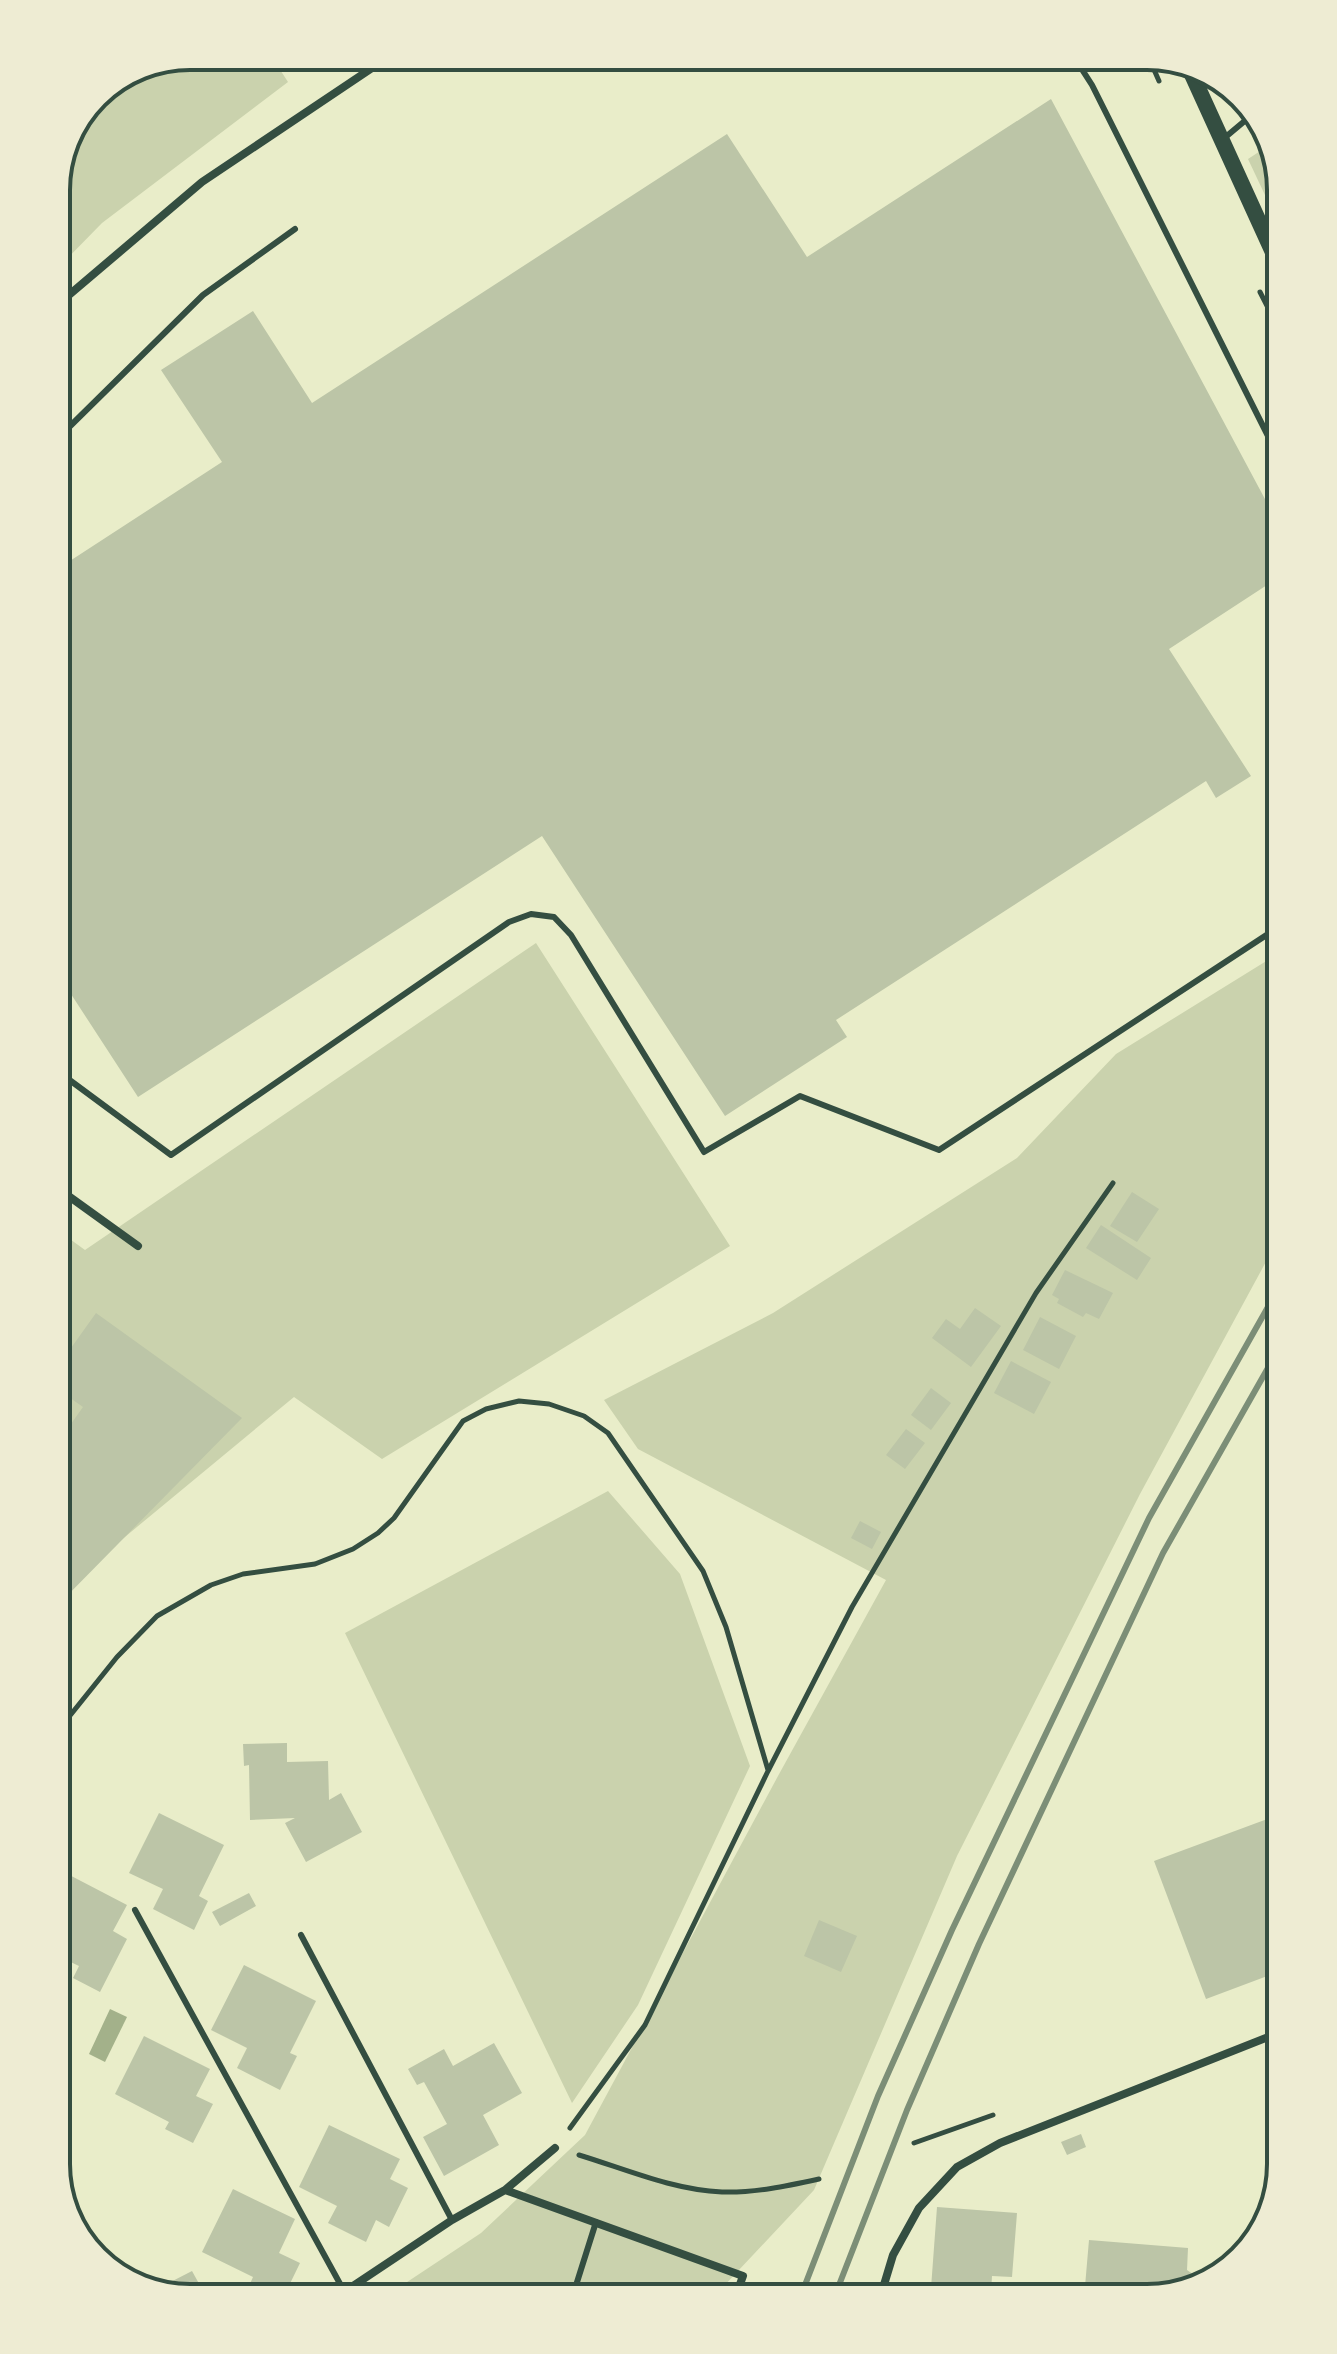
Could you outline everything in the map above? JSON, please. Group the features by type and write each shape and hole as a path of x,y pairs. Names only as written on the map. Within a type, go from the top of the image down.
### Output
{"main road":[{"path":"1194,80 1267,239"}],"street":[{"path":"70,294 202,182 369,70"},
{"path":"70,1197 138,1246"},
{"path":"884,2284 893,2255 919,2208 957,2167 1000,2143 1267,2038"},
{"path":"355,2284 452,2220 505,2190 555,2148"},
{"path":"505,2190 743,2276 740,2284"}],"lane":[{"path":"1082,70 1267,434"},
{"path":"1222,140 1245,121"},
{"path":"70,426 203,295 295,229"},
{"path":"70,1080 171,1155 509,922 531,914 554,917 571,935 704,1152 800,1096 939,1150 1267,935"},
{"path":"135,1910 340,2284"},
{"path":"301,1935 452,2220"},
{"path":"576,2284 596,2222"}],"path":[{"path":"819,2179 767,2190 721,2192 682,2186 555,2148 645,2025 768,1771 860,1593 1036,1293 1113,1183"},
{"path":"70,1719 117,1657 157,1616 211,1585 243,1574 315,1564 353,1549 394,1518 463,1421 486,1409 519,1401 549,1404 584,1416 608,1433 703,1571 726,1627 768,1771"}],"shaded area":[{"path":"280,70 288,82 102,223 70,256 70,182 74,159 82,137 111,100 151,76 174,71"},
{"path":"1261,151 1267,199 1248,159"},
{"path":"536,943 730,1246 382,1459 294,1397 70,1582 70,1239 85,1250"},
{"path":"1267,961 1267,1260 1140,1494 957,1856 814,2190 726,2284 404,2284 481,2233 585,2135 886,1580 638,1449 604,1400 773,1313 1017,1158 1116,1054"},
{"path":"608,1491 680,1574 750,1766 638,2005 572,2103 345,1633"},
{"path":"110,2009 127,2017 105,2062 89,2054"}],"building":[{"path":"1051,99 1267,503 1267,585 1169,649 1251,776 1216,798 1206,781 836,1020 847,1037 725,1116 542,836 138,1097 70,993 70,561 222,462 161,370 253,311 312,403 727,134 807,257"},
{"path":"1132,1192 1159,1209 1137,1242 1110,1226"},
{"path":"1101,1225 1151,1258 1137,1280 1086,1248"},
{"path":"1065,1270 1113,1293 1099,1319 1086,1313 1083,1317 1057,1303 1059,1299 1052,1295"},
{"path":"975,1308 1001,1326 971,1367 932,1338 946,1319 960,1329"},
{"path":"96,1313 242,1418 70,1593 70,1425 83,1407 70,1398 70,1349"},
{"path":"1040,1317 1076,1336 1059,1369 1023,1350"},
{"path":"1011,1361 1051,1382 1034,1414 994,1393"},
{"path":"931,1388 951,1403 931,1430 911,1415"},
{"path":"906,1429 925,1443 905,1469 886,1455"},
{"path":"860,1521 881,1532 872,1549 851,1538"},
{"path":"287,1743 287,1762 328,1761 329,1800 341,1793 362,1832 306,1862 285,1823 295,1818 250,1820 249,1765 244,1766 243,1744"},
{"path":"159,1813 224,1845 199,1896 208,1901 194,1930 153,1909 163,1889 129,1873"},
{"path":"1267,1819 1267,1976 1206,1999 1154,1861"},
{"path":"70,1875 127,1905 113,1931 127,1939 100,1992 73,1978 79,1966 70,1962"},
{"path":"249,1893 256,1906 220,1926 212,1912"},
{"path":"819,1920 857,1936 841,1972 804,1956"},
{"path":"244,1965 316,2001 290,2053 297,2056 280,2090 237,2068 247,2048 211,2030"},
{"path":"144,2036 210,2069 196,2096 213,2104 193,2143 165,2129 169,2122 115,2094"},
{"path":"494,2043 522,2093 483,2115 499,2145 444,2176 423,2137 447,2124 424,2082 417,2085 408,2069 444,2049 453,2066"},
{"path":"329,2125 400,2159 390,2179 408,2188 389,2227 376,2220 366,2242 328,2223 337,2206 299,2187"},
{"path":"1081,2134 1086,2147 1067,2155 1061,2142"},
{"path":"233,2189 295,2219 279,2253 300,2263 290,2284 250,2284 253,2277 202,2252"},
{"path":"937,2207 1017,2213 1012,2277 992,2276 992,2284 931,2284"},
{"path":"1089,2240 1188,2248 1187,2270 1193,2274 1178,2280 1147,2284 1085,2284"},
{"path":"192,2271 199,2284 182,2284 170,2282"}],"railway":[{"path":"805,2284 878,2096 952,1930 1149,1518 1267,1309"},
{"path":"839,2284 907,2110 979,1944 1163,1553 1267,1370"}]}
